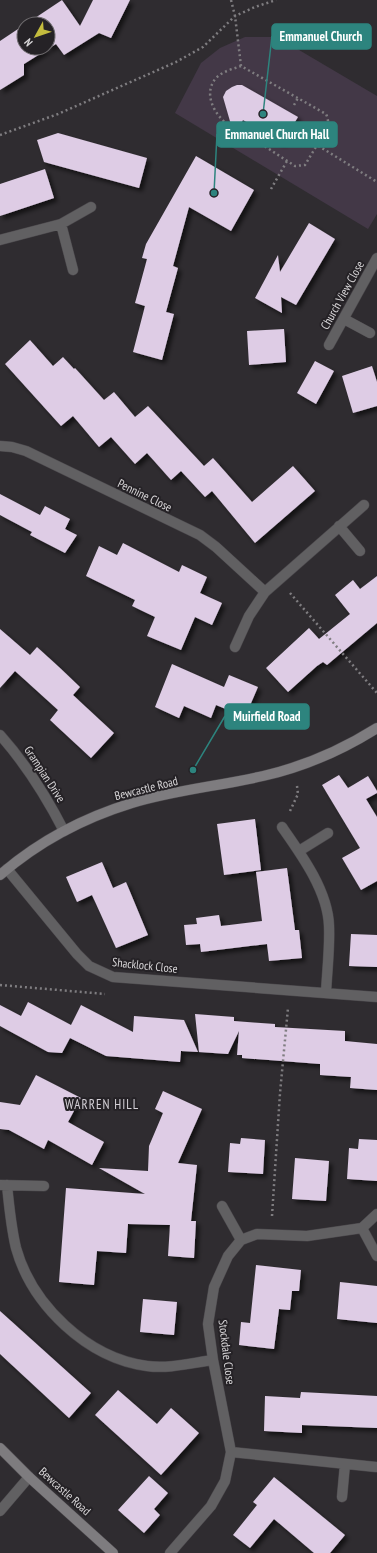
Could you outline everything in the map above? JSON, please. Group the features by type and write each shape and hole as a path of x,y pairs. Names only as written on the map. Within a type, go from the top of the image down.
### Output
{"street":[{"path":"0,240 61,224 91,207"},
{"path":"61,224 73,270"},
{"name":"Church View Close","path":"329,345 377,258"},
{"path":"344,319 370,333"},
{"name":"Pennine Close","path":"0,446 12,447 26,451 200,535 216,547 264,592"},
{"path":"235,647 249,616 264,592 364,505"},
{"path":"339,526 360,551"},
{"name":"Bewcastle Road","path":"4,872 34,848 64,831 97,816 133,803 263,776 294,768 342,748 377,728"},
{"name":"Grampian Drive","path":"0,735 22,761 40,786 64,831"},
{"path":"282,827 299,851 319,889 325,906 329,924 326,993"},
{"path":"299,851 328,833"},
{"name":"Shacklock Close","path":"4,872 77,954 90,966 113,977 377,997"},
{"path":"44,1186 3,1185 12,1229 23,1266 33,1287 62,1323 102,1351 125,1361 147,1366 170,1367 213,1360"},
{"path":"222,1206 241,1240 257,1234 307,1236 362,1228 377,1214"},
{"path":"362,1228 377,1256"},
{"name":"Stockdale Close","path":"170,1553 212,1506 225,1481 231,1452 213,1360 208,1324 214,1287 228,1256 241,1240"},
{"name":"Bewcastle Road","path":"0,1448 29,1477 113,1553"},
{"path":"231,1452 376,1467"},
{"path":"342,1497 345,1464"},
{"path":"0,1511 29,1477"}],"path":[{"path":"231,0 236,16 241,66"},
{"path":"0,135 58,114 176,62 203,47 236,16 255,7 276,0"},
{"path":"241,66 326,114 329,119 329,125 305,165 295,166 287,162 246,134 239,133 230,128 220,119 215,111 211,96 211,86 216,78 225,72 241,66"},
{"path":"294,105 298,98"},
{"path":"317,145 377,182"},
{"path":"271,189 287,162"},
{"path":"278,579 377,693"},
{"path":"282,827 298,794 294,768"},
{"path":"0,985 106,994"},
{"path":"270,1235 288,990"}],"shaded area":[{"path":"245,37 277,37 377,96 377,214 368,229 175,113 201,63 220,48"}],"building":[{"path":"62,0 80,26 93,0 130,0 111,38 99,33 64,55 56,44 56,16 38,16"},
{"path":"16,30 16,56 37,56 24,64 24,75 0,90 0,41"},
{"path":"237,85 242,85 298,117 282,143 243,120 234,135 223,97 226,91"},
{"path":"58,133 147,158 139,188 44,162 37,140"},
{"path":"196,156 254,190 231,231 189,207 173,266 178,268 166,312 174,314 162,360 133,352 145,306 135,303 147,259 142,258 146,244"},
{"path":"45,169 54,198 0,216 0,184"},
{"path":"309,223 335,239 296,305 281,297 282,313 255,298 278,255 280,272"},
{"path":"284,329 286,362 249,365 247,331"},
{"path":"30,340 53,366 63,357 104,400 114,392 135,417 148,406 204,466 213,458 252,502 293,466 315,491 255,543 212,491 205,497 181,471 171,480 147,453 135,464 111,437 99,447 73,416 61,426 5,364"},
{"path":"315,361 334,371 316,404 297,393"},
{"path":"372,366 377,382 377,406 353,413 342,376"},
{"path":"0,494 40,515 45,506 70,519 65,529 77,535 65,553 30,535 32,532 0,515"},
{"path":"123,543 179,572 182,565 207,577 200,593 222,603 212,625 195,617 181,650 147,636 155,617 132,606 135,600 86,576 99,546 117,555"},
{"path":"377,576 377,623 327,665 323,662 317,666 288,692 266,668 309,628 319,639 350,614 335,595 353,580 360,589"},
{"path":"0,629 30,655 37,647 59,667 80,687 73,695 114,733 91,758 50,720 58,710 15,671 0,688"},
{"path":"172,664 224,687 229,675 258,687 245,717 216,705 211,718 184,706 179,718 155,707"},
{"path":"339,775 348,788 368,776 377,791 377,793 366,799 377,817 377,881 361,890 342,858 360,848 322,785"},
{"path":"255,819 261,870 224,875 217,824"},
{"path":"102,862 113,888 126,882 148,935 116,948 92,895 77,902 66,877"},
{"path":"287,868 295,930 299,930 302,958 269,961 267,944 201,952 200,944 186,945 184,925 197,924 196,918 219,915 221,926 262,921 256,872"},
{"path":"351,934 377,935 377,967 349,966"},
{"path":"28,1002 71,1025 81,1005 133,1032 134,1016 184,1020 198,1052 181,1051 180,1062 106,1056 70,1038 62,1053 48,1052 0,1026 0,1005 21,1016"},
{"path":"195,1014 234,1017 234,1021 275,1024 275,1027 345,1031 345,1041 377,1044 377,1090 350,1088 351,1077 320,1075 320,1064 242,1058 242,1055 237,1055 239,1031 228,1054 199,1052"},
{"path":"36,1075 81,1098 68,1122 104,1142 92,1165 48,1140 44,1149 9,1130 0,1129 0,1102 20,1105"},
{"path":"163,1091 202,1109 178,1163 197,1165 191,1221 196,1221 194,1258 168,1256 170,1225 128,1224 126,1253 97,1251 94,1285 59,1282 66,1188 145,1194 99,1168 148,1171 149,1146 163,1113 155,1109"},
{"path":"241,1138 265,1140 263,1174 228,1172 230,1143 240,1144"},
{"path":"359,1139 377,1140 377,1181 347,1179 349,1148 358,1149"},
{"path":"295,1158 329,1161 326,1201 292,1199"},
{"path":"256,1265 301,1270 299,1291 292,1291 290,1310 279,1309 274,1349 239,1345 241,1322 250,1323"},
{"path":"340,1282 377,1286 377,1323 337,1319"},
{"path":"143,1299 177,1302 174,1335 140,1332"},
{"path":"0,1311 91,1393 69,1418 0,1354"},
{"path":"118,1390 157,1424 171,1408 199,1433 161,1475 95,1415"},
{"path":"301,1392 377,1396 377,1428 302,1425 302,1433 264,1431 265,1396 300,1398"},
{"path":"149,1476 168,1493 154,1509 160,1515 144,1533 118,1510"},
{"path":"274,1477 345,1535 330,1553 314,1553 274,1519 250,1548 233,1535 257,1505 253,1502"}],"place":[{"name":"Emmanuel Church","path":"263,114"},
{"name":"Emmanuel Church Hall","path":"214,193"},
{"name":"Muirfield Road","path":"193,770"}],"district":[{"name":"WARREN HILL","path":"102,1104"}]}
